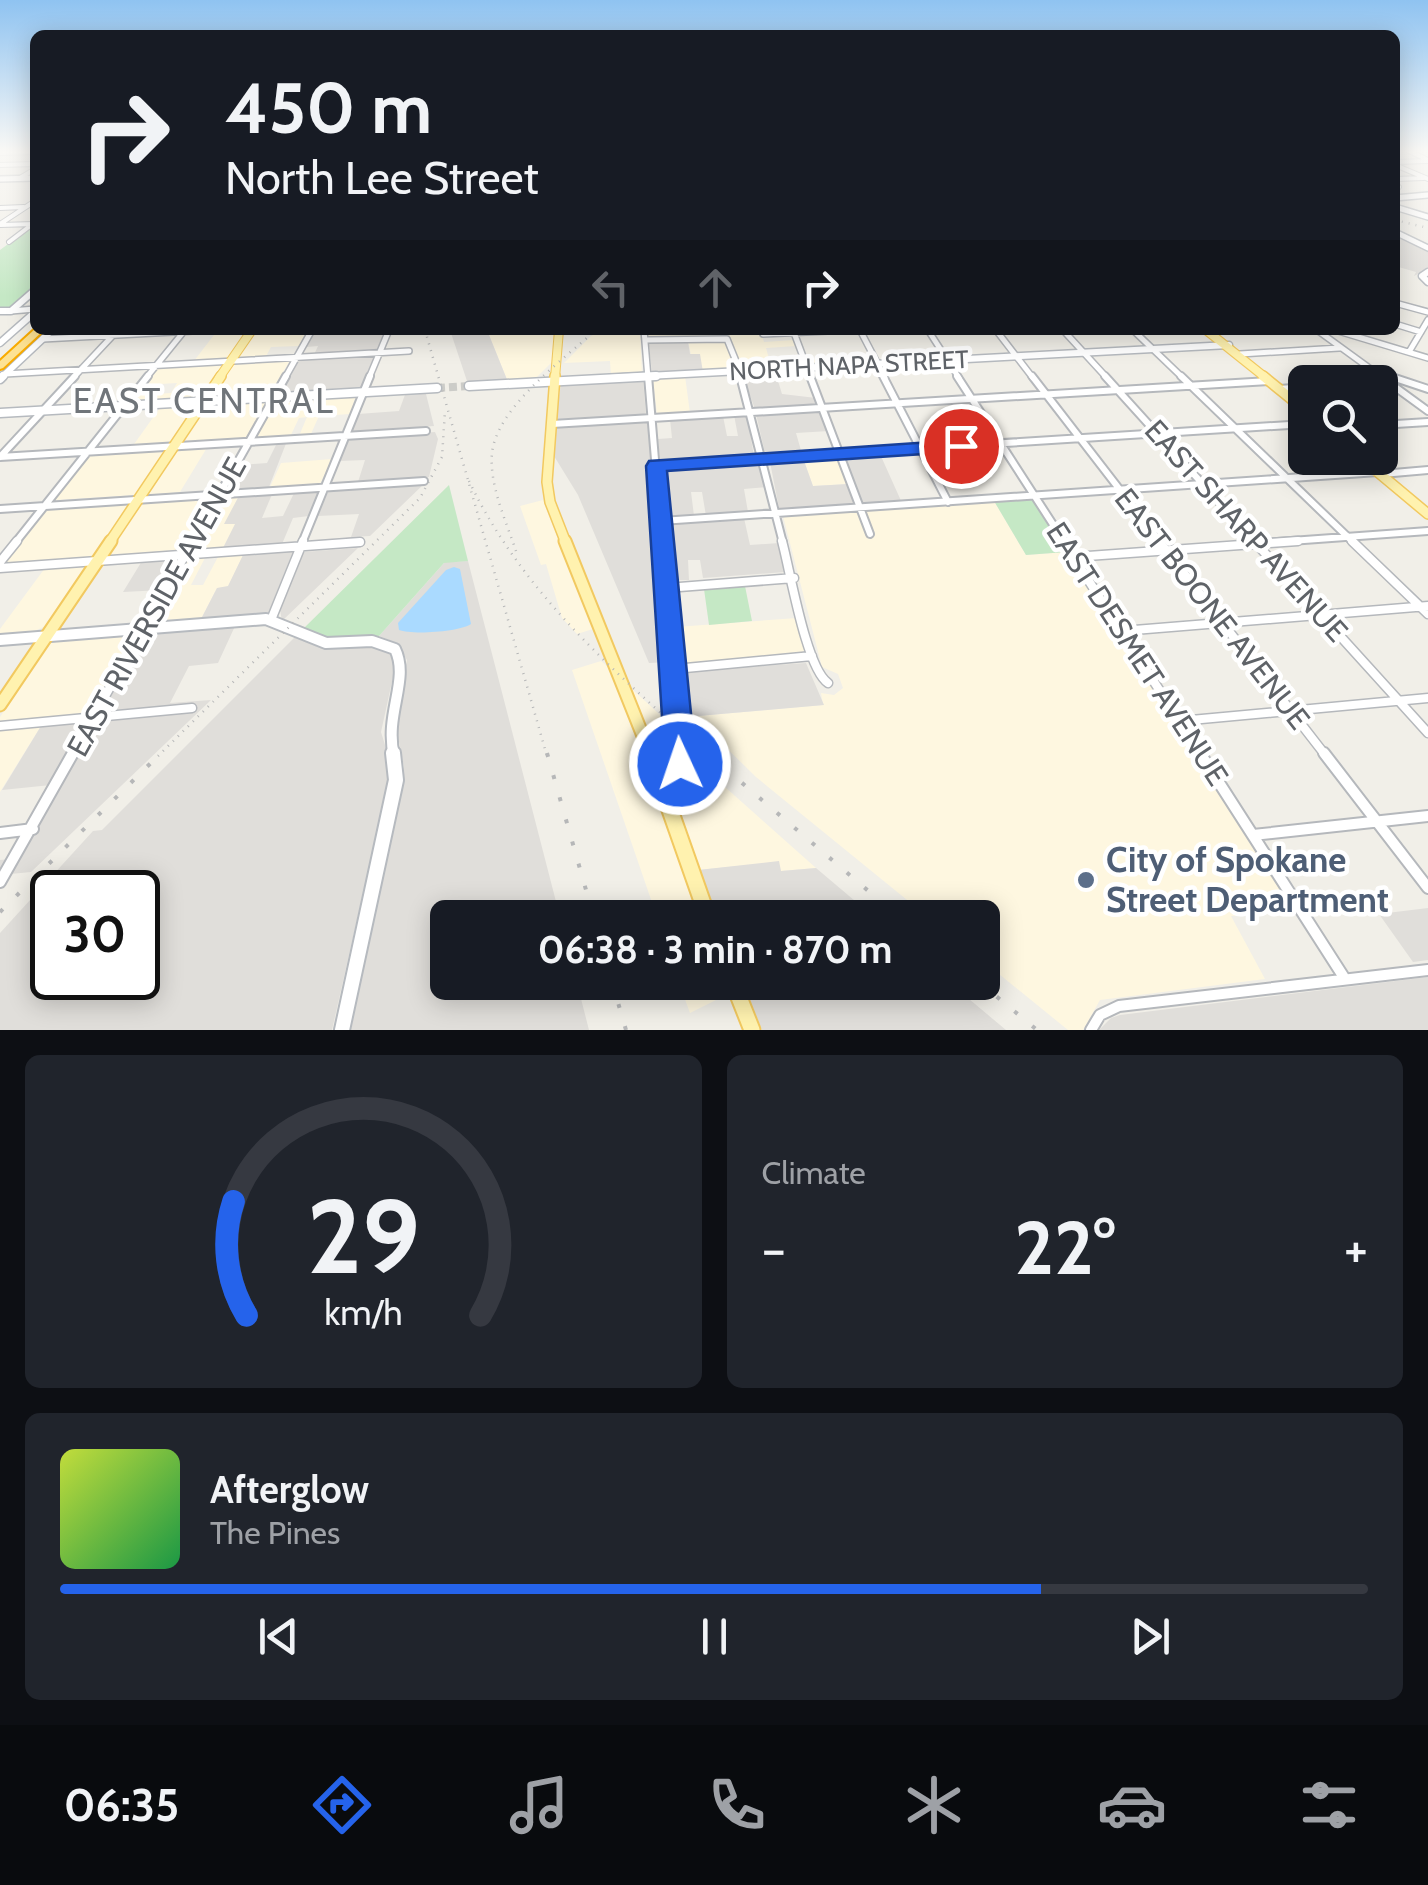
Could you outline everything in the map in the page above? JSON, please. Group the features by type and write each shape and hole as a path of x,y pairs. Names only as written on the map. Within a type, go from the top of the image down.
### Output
{"highway":[{"path":"0,356 33,335"},
{"path":"2,373 35,335"}],"main road":[{"path":"1400,209 1428,217"},
{"path":"1400,234 1428,248"},
{"path":"0,311 11,311 30,294"},
{"path":"1,342 30,316"},
{"path":"0,705 249,335"},
{"path":"558,335 547,482 550,502 660,782 702,900"},
{"path":"1214,335 1270,381"},
{"path":"1226,345 1288,396"},
{"name":"NORTH NAPA STREET","path":"469,386 1226,345"},
{"path":"0,413 437,388"},
{"path":"1381,475 1428,514"},
{"path":"0,640 271,620 326,643 372,641 392,646 402,667 388,726 397,773 342,1030"},
{"path":"741,1000 752,1030"}],"street":[{"path":"0,224 30,204"},
{"path":"0,208 25,207"},
{"path":"0,224 30,223"},
{"path":"9,242 30,226"},
{"path":"1400,304 1428,312"},
{"path":"11,311 30,311"},
{"path":"1409,352 1428,320"},
{"path":"1400,326 1421,332"},
{"path":"0,457 114,335"},
{"path":"0,565 182,335"},
{"name":"EAST RIVERSIDE AVENUE","path":"0,882 34,829 309,335"},
{"path":"271,620 387,335"},
{"path":"644,335 681,758 677,770 660,782"},
{"path":"795,335 870,534"},
{"path":"863,335 948,502"},
{"name":"EAST DESMET AVENUE","path":"931,335 1346,978"},
{"name":"EAST BOONE AVENUE","path":"1000,335 1428,888"},
{"name":"EAST SHARP AVENUE","path":"1068,335 1428,733"},
{"path":"1138,335 1428,614"},
{"path":"1324,335 1365,365"},
{"path":"1352,335 1428,358"},
{"path":"645,340 732,342 812,656 819,677 828,683"},
{"path":"1240,354 1342,348"},
{"path":"2,373 409,351"},
{"path":"1398,379 1428,389"},
{"path":"552,424 1270,381"},
{"path":"1398,381 1404,381"},
{"path":"1279,389 1288,388"},
{"path":"1398,391 1428,411"},
{"path":"1398,424 1428,422"},
{"path":"656,466 1288,425"},
{"path":"0,457 426,431"},
{"path":"1398,472 1428,470"},
{"path":"661,522 1342,475"},
{"path":"0,508 424,480"},
{"path":"1074,557 1428,531"},
{"path":"0,565 360,542"},
{"path":"667,588 794,578"},
{"path":"1122,632 1424,606"},
{"path":"674,669 812,656"},
{"path":"1180,721 1428,698"},
{"path":"0,726 192,708"},
{"path":"1253,834 1428,816"},
{"path":"0,833 34,829"},
{"path":"1091,1030 1100,1015 1114,1007 1428,970"}],"shaded area":[{"path":"1400,236 1428,250 1428,269 1414,276 1416,272 1400,267"},
{"path":"214,335 245,335 228,360 194,361"},
{"path":"252,335 305,335 299,346 271,347 265,358 236,359"},
{"path":"312,335 383,335 361,388 282,393 297,362 312,359 318,346 306,347"},
{"path":"452,335 489,335 508,382 468,384"},
{"path":"489,335 555,335 552,362 533,381 508,382"},
{"path":"592,335 640,335 642,374 611,376 610,361 564,363"},
{"path":"648,335 762,335 764,342 794,340 796,346 766,348 770,362 837,358 840,364 703,372 691,355 687,336"},
{"path":"687,336 690,354 700,354 703,372 652,373 648,337"},
{"path":"289,362 270,394 211,397 234,363"},
{"path":"225,364 202,398 131,402 136,395 171,393 177,383 145,385 159,368"},
{"path":"775,371 782,394 816,398 818,404 755,409 742,374"},
{"path":"685,376 690,413 657,414 653,379"},
{"path":"643,379 646,415 556,419 561,383"},
{"path":"425,390 434,426 351,432 358,414 399,411 406,392"},
{"path":"356,395 350,414 319,416 310,436 299,436 307,417 299,418 290,437 256,438 278,400"},
{"path":"267,401 246,439 181,443 205,405"},
{"path":"198,404 172,443 132,447 162,405"},
{"path":"819,411 829,431 796,433 802,454 765,453 756,414"},
{"path":"734,415 747,416 754,456 660,460 658,439 672,438 670,419 723,416 727,436 738,436"},
{"path":"648,422 668,662 649,663 578,495 554,456 556,426"},
{"path":"435,432 438,439 429,477 358,482 365,460 339,461 349,438"},
{"path":"278,441 287,441 269,487 229,489 241,465 267,463"},
{"path":"208,446 180,492 147,495 175,450"},
{"path":"167,449 136,495 54,500 89,455"},
{"path":"880,454 902,503 862,503 845,457"},
{"path":"837,457 848,484 813,486 803,458"},
{"path":"803,458 813,486 848,484 855,505 779,508 770,462"},
{"path":"332,459 320,484 270,487 281,463"},
{"path":"758,464 767,487 744,489 748,512 706,516 702,492 691,492 694,516 666,516 662,469"},
{"path":"426,482 370,536 351,537 359,514 318,516 329,490"},
{"path":"295,491 319,491 309,516 293,518 282,544 223,548 235,524 224,524 240,494 273,492 262,518 283,516"},
{"path":"240,494 225,524 236,523 223,548 198,550 224,497"},
{"path":"211,497 185,549 107,556 140,502"},
{"path":"543,500 593,629 577,634 562,618 546,564 541,565 520,506"},
{"path":"994,501 1026,555 1066,552 1296,912 1231,916 1265,979 1100,1000 1083,1030 1068,1030 1000,975 1000,900 907,900 756,777 698,716 823,705 821,693 834,695 843,688 838,674 822,667 783,516"},
{"path":"131,502 93,557 5,563 47,509"},
{"path":"744,518 750,545 779,543 785,572 703,578 700,560 688,560 689,580 670,580 668,524"},
{"path":"358,548 282,621 280,610 303,552"},
{"path":"293,551 268,614 201,619 217,588 228,586 244,553"},
{"path":"244,553 228,587 217,588 201,619 156,620 189,559 206,556 191,585 203,585 219,555"},
{"path":"176,558 162,590 123,592 142,561"},
{"path":"468,561 556,900 430,900 430,1000 581,1000 589,1030 349,1030 404,767 395,721 407,660 397,643 379,636 445,562"},
{"path":"88,564 46,626 32,632 0,634 45,568"},
{"path":"797,618 806,649 801,653 687,663 679,660 676,627"},
{"path":"236,624 218,663 189,666 170,703 211,700 33,870 0,875 0,860 11,859 51,785 2,790 41,726 88,722 138,632"},
{"path":"138,632 87,722 41,726 0,792 0,717 47,646 54,640"},
{"path":"296,636 384,648 393,656 395,668 381,732 389,758 389,778 332,1030 0,1030 0,933 30,900 30,1000 160,1000 160,870 57,870 93,831 102,830"},
{"path":"601,661 608,667 693,900 651,900 572,670"},
{"path":"806,663 824,705 698,716 685,711 681,675 685,671"},
{"path":"630,687 673,727 676,755 670,766 661,763"},
{"path":"689,755 816,868 781,871 778,862 698,870 671,785 684,771"},
{"path":"779,861 781,871 816,868 854,900 710,900 698,870"},
{"path":"1428,908 1428,960 1413,962 1379,914"},
{"path":"1428,977 1428,1030 1099,1030 1120,1015"},
{"path":"685,1000 716,1000 690,1013"},
{"path":"750,1000 970,1000 1006,1030 762,1030"}],"green space":[{"path":"30,228 30,291 9,309 0,310 0,250"},
{"path":"449,485 468,561 444,563 379,636 329,638 302,630"},
{"path":"1033,500 1066,552 1026,555 994,501"},
{"path":"745,586 752,621 709,625 704,589"}],"water":[{"path":"460,569 471,624 435,632 399,630 398,623 446,570"}],"tunnel":[{"path":"437,388 469,386"}],"railway":[{"path":"1400,221 1428,228"},
{"path":"426,335 547,756"},
{"path":"516,551 493,478 492,453 497,436 506,418 534,385 590,335"},
{"path":"158,756 420,498 442,457 445,411"},
{"path":"469,481 491,522 544,596 607,663 710,756"},
{"path":"0,912 161,753"},
{"path":"547,753 589,900"},
{"path":"707,753 879,900"},
{"path":"1000,999 1037,1030"},
{"path":"617,1000 626,1030"}],"place":[{"name":"City of Spokane Street Department","path":"1086,880"}],"district":[{"name":"EAST CENTRAL","path":"204,401"}],"route":[{"path":"680,764 656,466 961,446"}]}
